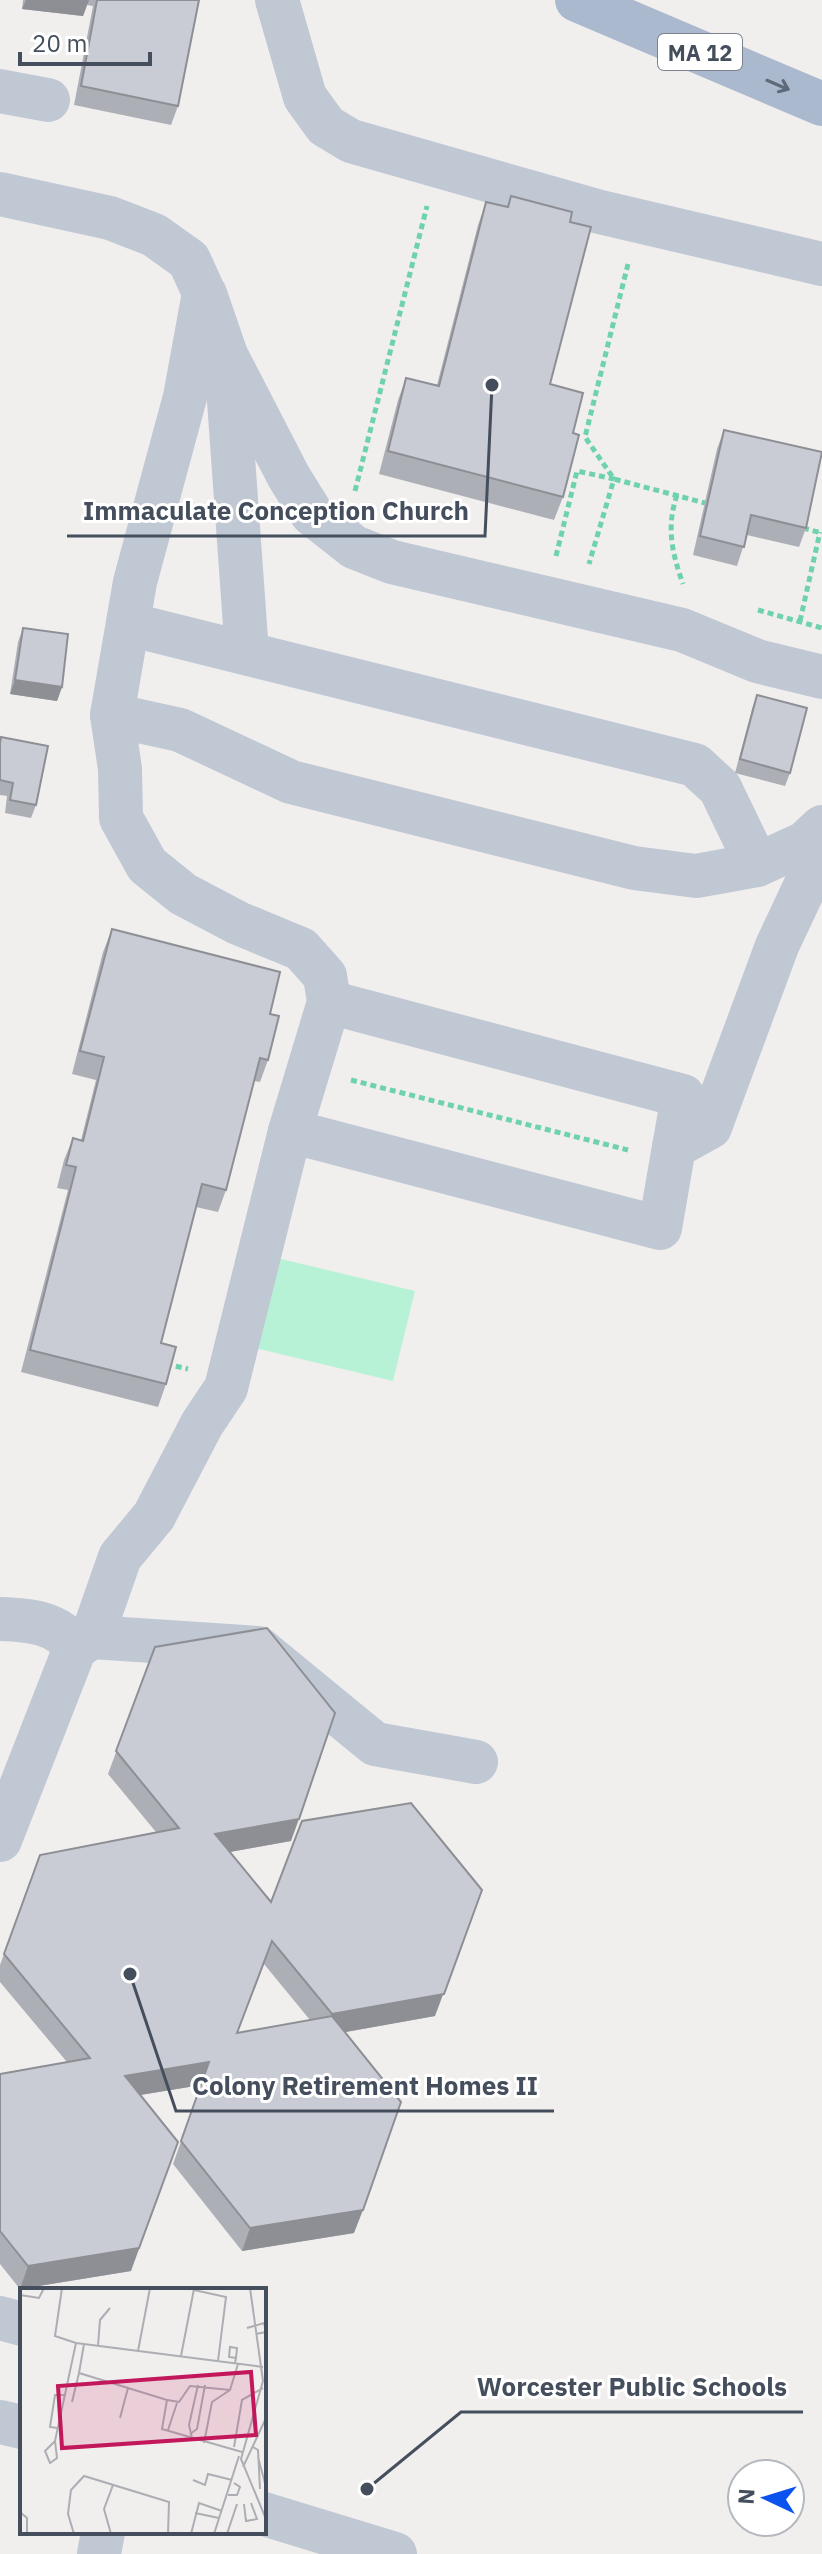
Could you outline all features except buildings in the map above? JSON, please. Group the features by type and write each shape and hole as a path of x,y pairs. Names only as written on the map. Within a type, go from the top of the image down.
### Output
{"main road":[{"name":"MA 12","path":"577,0 822,104"}],"lane":[{"path":"277,0 305,97 326,126 351,141 600,212 822,264"},
{"path":"0,91 48,100"},
{"path":"0,194 110,218 154,235 189,260 226,355 289,477 312,514 354,547 392,562 682,630 757,661 822,677"},
{"path":"0,1840 16,1753 84,1642 120,1557 154,1516 202,1424 226,1388 290,1131 329,1002 325,976 301,949 238,923 183,894 147,865 121,818 120,769 112,715 135,582 185,397 204,293"},
{"path":"226,355 247,653"},
{"path":"128,624 695,765 720,788 757,865"},
{"path":"112,715 180,730 291,782 634,868 696,876 757,865 805,843 822,827"},
{"path":"674,1147 710,1127 777,946 822,850"},
{"path":"290,1131 660,1228 683,1096 329,1002"},
{"path":"0,1619 34,1621 84,1642 258,1648 375,1744 476,1762"},
{"path":"0,2318 20,2323"},
{"path":"0,2422 20,2427"},
{"path":"266,2515 395,2554"},
{"path":"99,2554 103,2534"}],"path":[{"path":"354,494 427,205"},
{"path":"614,479 585,437 631,253"},
{"path":"554,561 577,471 705,503"},
{"path":"586,572 614,479"},
{"path":"677,495 669,516 674,561 685,591"},
{"path":"800,621 821,532 803,528"},
{"path":"757,610 822,628"},
{"path":"308,1070 628,1150"}],"green space":[{"path":"273,1257 415,1291 393,1381 251,1347"}],"place":[{"name":"Immaculate Conception Church","path":"492,385"},
{"name":"Colony Retirement Homes II","path":"130,1974"},
{"name":"Worcester Public Schools","path":"367,2489"}]}
